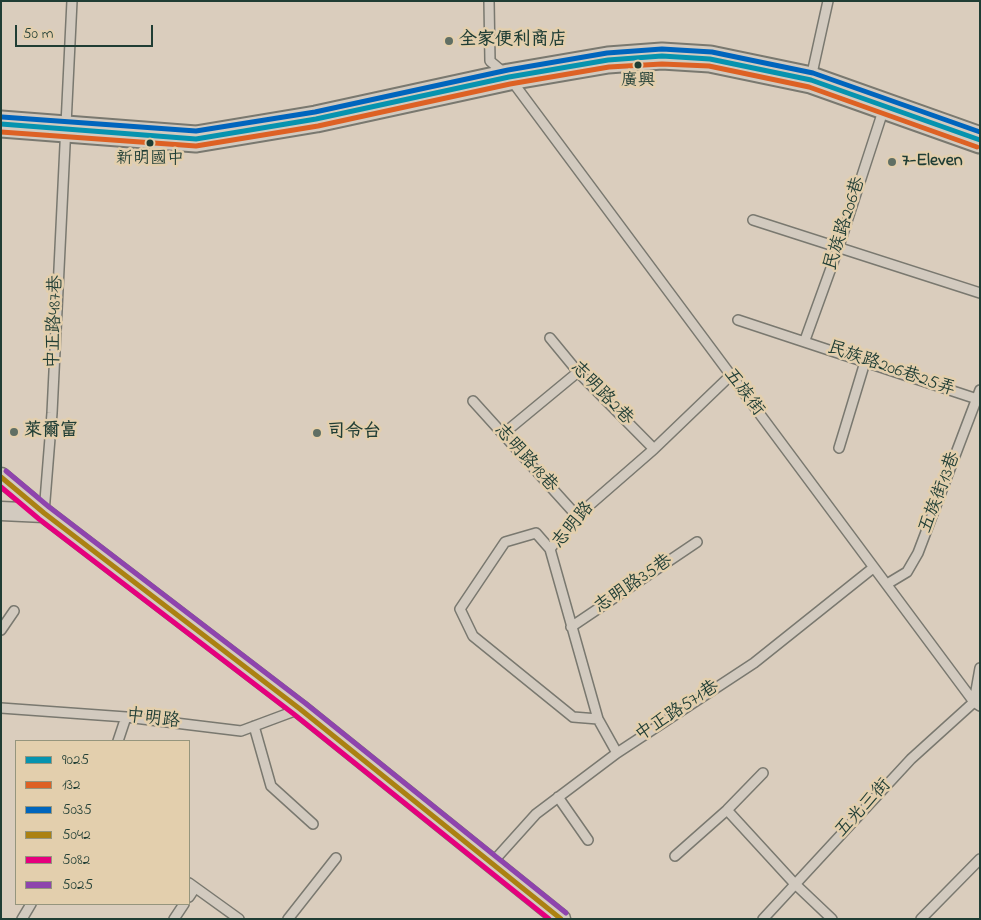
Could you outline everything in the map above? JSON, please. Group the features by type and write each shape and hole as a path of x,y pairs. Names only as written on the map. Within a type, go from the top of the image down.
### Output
{"main road":[{"path":"1,124 196,139 316,119 509,77 608,60 662,56 710,59 811,80 884,108 980,140"}],"street":[{"path":"1,477 44,513 300,709 561,919"},
{"path":"1,512 44,513"}],"lane":[{"name":"中正路487巷","path":"44,513 52,413 64,130 72,1"},
{"name":"五族街","path":"489,1 490,61 509,77 873,568 977,704"},
{"path":"811,80 828,1"},
{"name":"民族路206巷","path":"805,340 839,246 884,108"},
{"path":"753,220 839,246 980,293"},
{"name":"民族路206巷25弄","path":"738,320 805,340 864,362 978,394"},
{"name":"志明路2巷","path":"550,338 578,372 654,449"},
{"path":"839,448 864,362"},
{"path":"503,434 578,372"},
{"name":"志明路","path":"617,753 598,719 550,549 577,516 654,449 730,376"},
{"name":"五族街13巷","path":"887,584 908,572 918,553 978,394"},
{"name":"志明路18巷","path":"473,401 577,516"},
{"path":"550,549 536,533 505,542 460,609 473,636 573,716 598,719"},
{"name":"志明路35巷","path":"571,627 697,542"},
{"name":"中正路571巷","path":"491,864 536,814 617,753 754,662 873,568"},
{"path":"1,630 14,611"},
{"path":"977,704 980,668"},
{"name":"五光三街","path":"763,919 794,883 911,760 977,704"},
{"name":"中明路","path":"1,708 126,717 241,731 300,709"},
{"path":"118,740 126,717"},
{"path":"254,726 272,786 313,824"},
{"path":"675,856 727,810 764,773"},
{"path":"558,797 588,840"},
{"path":"727,810 794,883 832,919"},
{"path":"288,919 336,858"},
{"path":"921,919 980,859"},
{"path":"192,886 239,919"},
{"path":"22,919 30,905"},
{"path":"174,919 183,905"}],"transit line":[{"name":"5035","path":"2,117 196,131 315,112 508,70 607,53 662,49 712,52 813,73 980,132"},
{"name":"9025","path":"1,124 196,139 316,119 509,77 608,60 662,56 710,59 811,80 980,140"},
{"name":"132","path":"1,132 196,146 318,126 510,84 609,67 662,64 709,66 809,87 977,147"},
{"name":"5025","path":"6,471 49,507 305,703 566,913"},
{"name":"5042","path":"1,477 44,513 300,709 561,919"},
{"name":"5082","path":"1,487 39,519 295,715 549,919"}],"place":[{"name":"全家便利商店","path":"449,41"},
{"name":"廣興","path":"638,65"},
{"name":"新明國中","path":"150,143"},
{"name":"7-Eleven","path":"892,162"},
{"name":"萊爾富","path":"14,432"},
{"name":"司令台","path":"317,433"}]}
